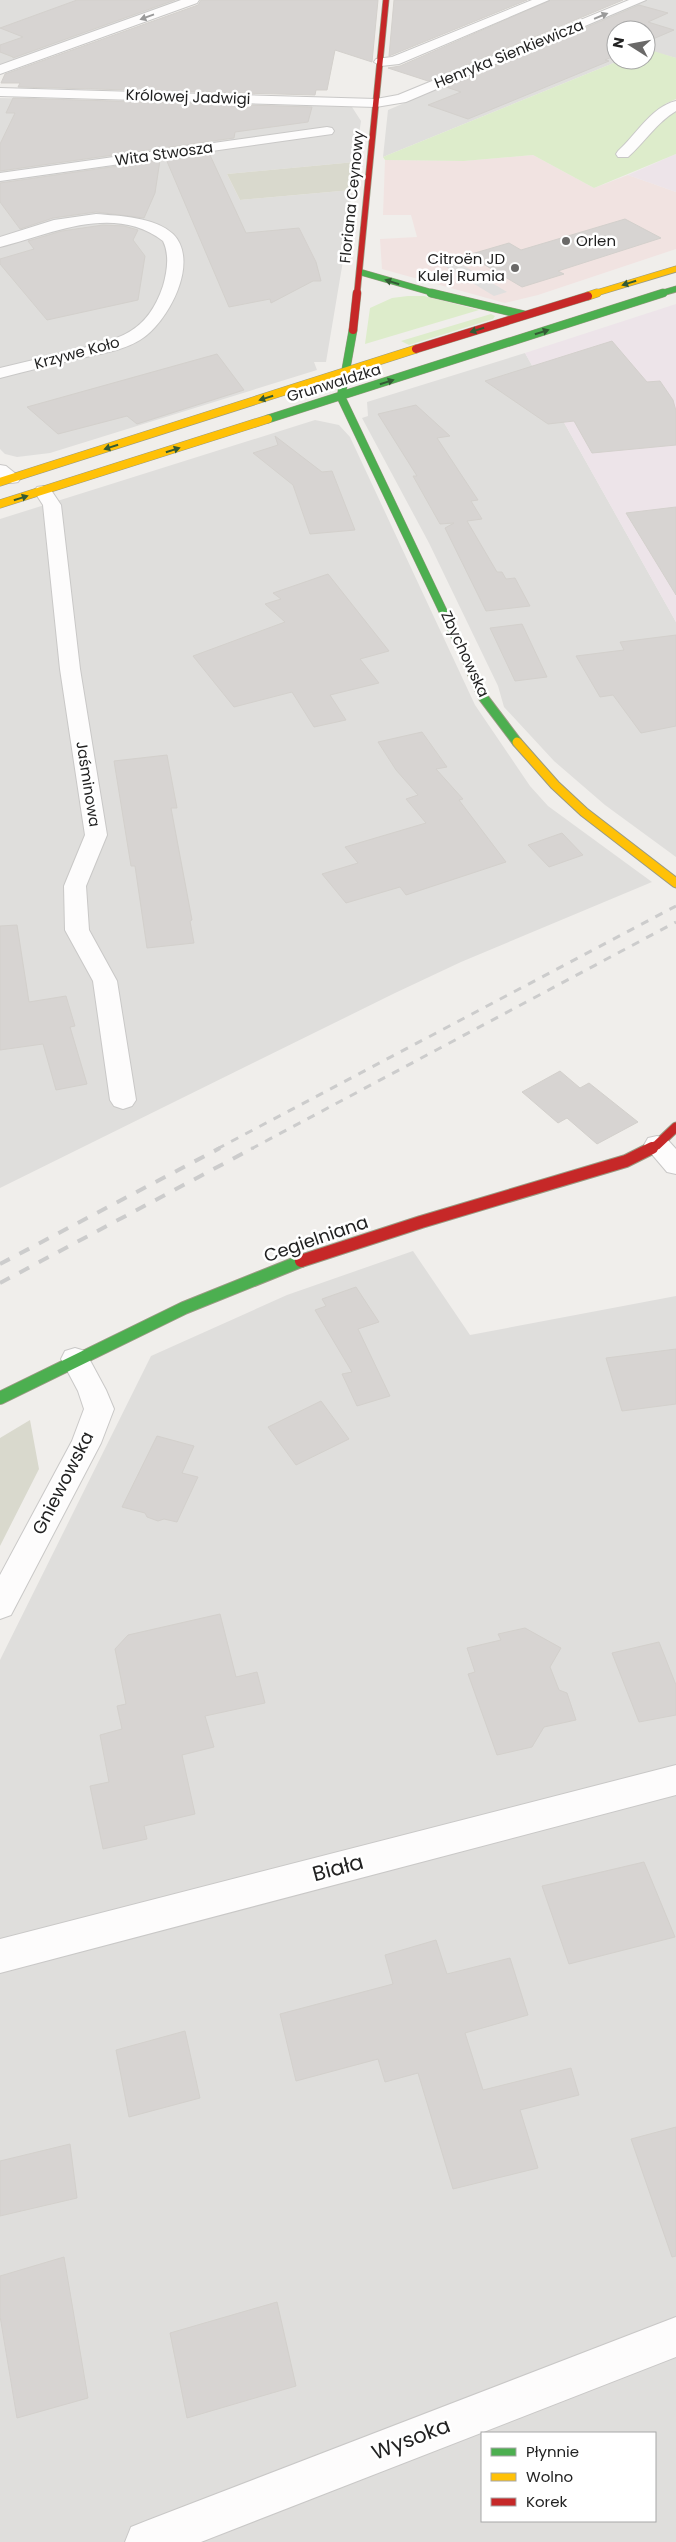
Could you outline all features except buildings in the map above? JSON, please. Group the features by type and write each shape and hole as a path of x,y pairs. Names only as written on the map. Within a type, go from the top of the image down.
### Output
{"street":[{"path":"0,70 193,0"},
{"name":"Floriana Ceynowy","path":"341,397 360,272 386,0"},
{"path":"381,62 394,61 543,0"},
{"name":"Henryka Sienkiewicza","path":"376,103 401,99 640,0"},
{"name":"Królowej Jadwigi","path":"0,92 376,103"},
{"path":"623,154 636,144 655,119 665,110 676,105"},
{"name":"Wita Stwosza","path":"0,177 327,131"},
{"name":"Krzywe Koło","path":"0,242 46,227 88,219 130,223 159,231 168,238 173,248 174,261 172,281 164,306 149,326 128,340 0,373"},
{"name":"Grunwaldzka","path":"4,476 346,373 524,315 676,269"},
{"path":"360,272 422,291 524,315"},
{"name":"Grunwaldzka","path":"0,504 676,289"},
{"path":"395,295 422,291"},
{"path":"355,302 369,300"},
{"name":"Zbychowska","path":"341,397 442,605 483,697 511,735 555,785 584,812 676,883"},
{"name":"Jaśminowa","path":"43,491 52,505 70,669 96,835 75,886 77,930 105,981 122,1100"},
{"path":"676,1127 657,1145 676,1164"},
{"name":"Cegielniana","path":"0,1398 75,1359 181,1309 297,1263 397,1229 626,1160 657,1145"},
{"name":"Gniewowska","path":"0,1605 86,1443 99,1409 92,1390 75,1359"},
{"name":"Biała","path":"0,1956 676,1780"},
{"name":"Wysoka","path":"146,2542 676,2337"}],"shaded area":[{"path":"0,0 181,0 0,65"},
{"path":"645,0 676,0 676,58 656,53 656,20 606,20 606,66 383,157 388,110"},
{"path":"0,98 352,107 361,121 355,162 227,174 240,200 352,190 347,237 326,362 314,362 317,370 50,453 17,457 5,454 0,449"},
{"path":"676,154 676,192 628,175"},
{"path":"533,155 594,188 628,175 676,192 676,249 538,295 505,303 382,269 380,239 417,237 411,215 383,215 385,160 464,161"},
{"path":"355,162 352,190 240,200 227,174"},
{"path":"446,255 507,292 494,296 433,259"},
{"path":"676,304 676,622 525,353"},
{"path":"525,353 676,622 676,857 605,805 554,761 504,707 498,686 429,543 362,418 368,416 367,402"},
{"path":"315,420 339,425 350,437 475,705 530,786 548,806 652,882 461,962 0,1188 0,519"},
{"path":"413,1251 470,1335 676,1296 676,2542 0,2542 0,1660 151,1356 287,1295"},
{"path":"30,1420 39,1469 0,1546 0,1438"}],"green space":[{"path":"656,52 676,58 676,99 665,104 676,110 676,154 594,188 533,155 464,161 385,160 383,157 606,66 606,70 656,70"},
{"path":"424,296 479,310 365,344 370,308 392,298"},
{"path":"491,314 495,316 493,319 409,345 401,341"}],"railway":[{"path":"217,1149 676,906"},
{"path":"251,1149 676,922"},
{"path":"0,1264 220,1148"},
{"path":"0,1283 253,1148"}],"traffic: fast":[{"path":"360,272 422,291 524,315"},
{"path":"268,419 676,289"},
{"path":"353,330 341,397 442,605 483,697 517,742"},
{"path":"0,1398 184,1308 301,1261"}],"traffic: slow":[{"path":"588,296 676,269"},
{"path":"0,482 416,349"},
{"path":"0,504 268,419"},
{"path":"517,742 555,785 584,812 676,883"}],"traffic: jam":[{"path":"353,330 386,0"},
{"path":"416,349 588,296"},
{"path":"301,1261 421,1222 626,1161 657,1145 676,1127"}],"place":[{"name":"Orlen","path":"566,241"},
{"name":"Citroën JD Kulej Rumia","path":"515,268"}]}
